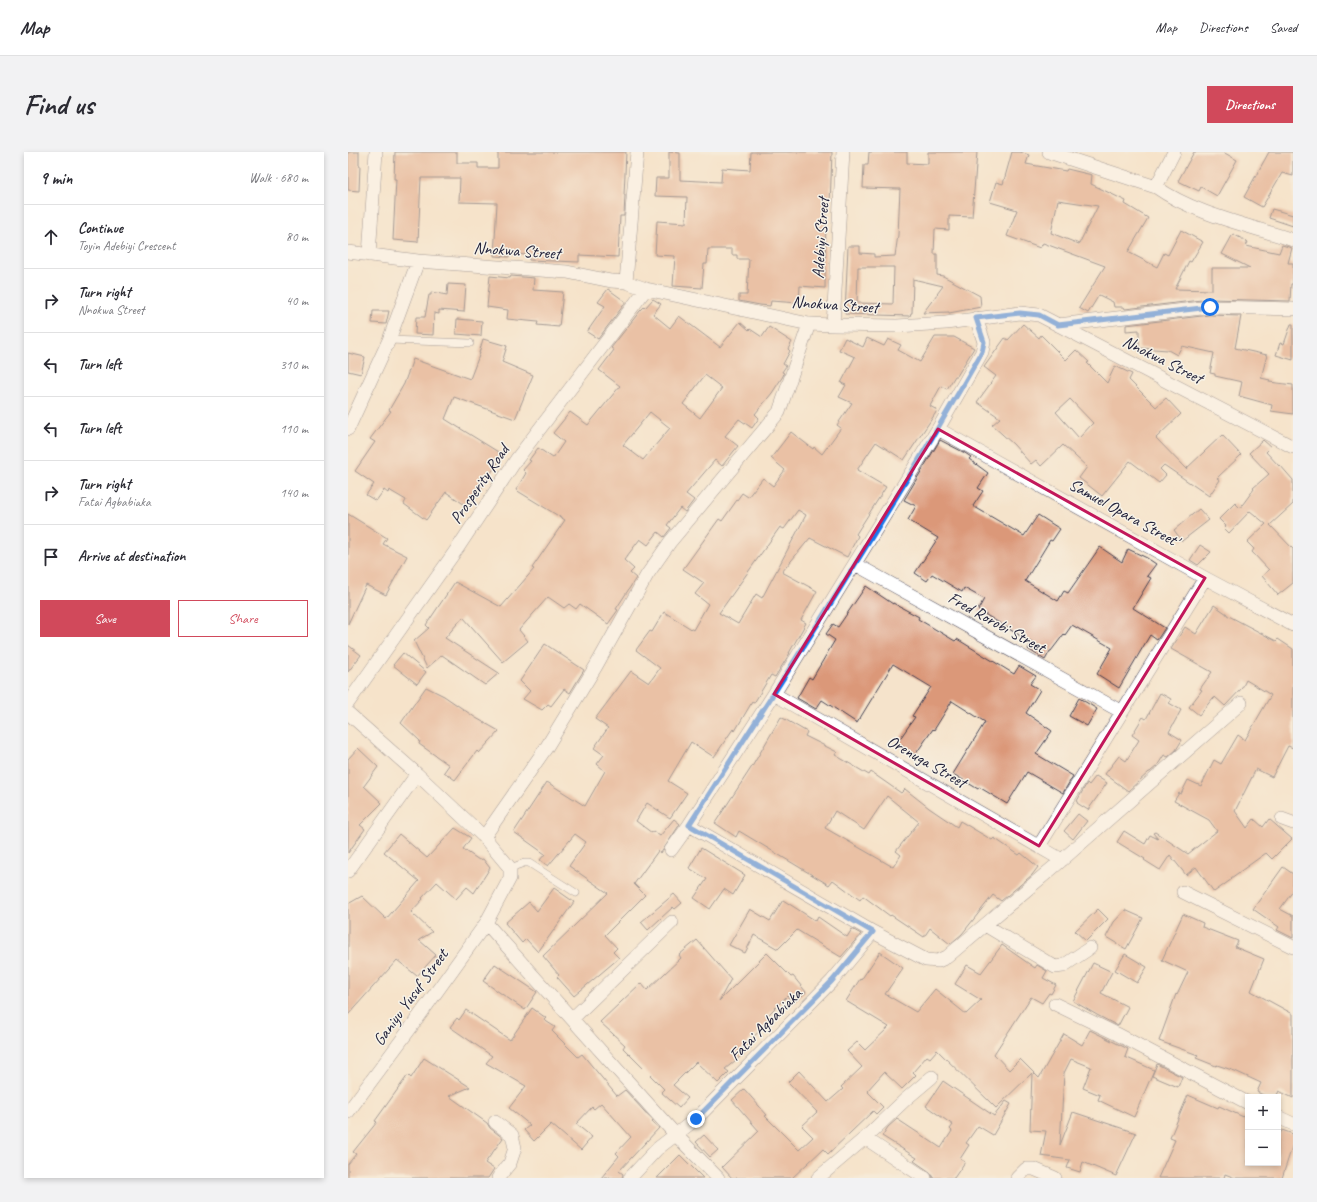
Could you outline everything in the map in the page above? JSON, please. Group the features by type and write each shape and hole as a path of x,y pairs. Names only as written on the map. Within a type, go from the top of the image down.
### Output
{"street":[{"path":"369,255 376,152"},
{"path":"626,282 637,152"},
{"name":"Adebiyi Street","path":"833,325 844,152"},
{"path":"1049,152 1156,187 1168,196 1190,207 1293,240"},
{"path":"1156,187 1174,152"},
{"name":"Nnokwa Street","path":"348,252 418,261 567,272 611,281 626,282 646,289 809,324 897,326 946,323 1020,313 1039,315 1293,447"},
{"path":"348,429 389,340 418,261"},
{"name":"Prosperity Road","path":"348,703 459,546 516,460 646,289"},
{"path":"1058,325 1210,307 1293,309"},
{"path":"670,850 689,825 774,694 938,429 982,352 984,342 976,318"},
{"path":"484,837 546,748 596,666 647,575 670,542 779,412 809,324"},
{"name":"Samuel Opara Street'","path":"938,429 1205,578 1293,625"},
{"name":"Fred Rorobi Street","path":"855,564 1122,712"},
{"path":"1039,846 1205,578"},
{"name":"Orenuga Street","path":"774,694 1062,860"},
{"path":"689,825 873,932 926,960 938,961 947,957 1062,860 1240,703"},
{"path":"348,713 417,774 484,837 510,868"},
{"path":"348,871 417,774"},
{"name":"Ganiyu Yusuf Street","path":"348,1112 486,923 510,878 510,868"},
{"path":"1182,892 1293,947"},
{"path":"572,1018 672,922"},
{"path":"486,923 676,1134 718,1178"},
{"path":"985,925 1055,967 1063,966 1090,948"},
{"name":"Fatai Agbabiaka","path":"630,1178 657,1149 696,1119 832,981 873,932"},
{"path":"1055,1004 1117,1034 1245,1101"},
{"path":"818,1178 865,1138 906,1099 932,1078"},
{"path":"1281,1118 1293,1124"},
{"path":"495,1122 512,1135 515,1148 510,1163 498,1178"},
{"path":"865,1138 925,1178"},
{"path":"1017,1178 1026,1169 1034,1169 1055,1178"}],"lane":[{"path":"389,340 470,343"},
{"path":"510,868 524,863 529,863 576,893"}],"highlighted area":[{"path":"938,429 1205,578 1039,846 774,694"}],"building":[{"path":"348,152 359,152 359,191 348,190"},
{"path":"395,152 457,152 457,163 478,163 478,168 498,168 498,152 626,152 624,216 620,216 618,257 579,255 579,262 529,260 529,255 510,254 509,257 494,256 497,203 459,202 460,178 421,178 418,242 393,240 396,179 394,179"},
{"path":"669,152 680,153 680,180 721,182 722,168 750,170 751,152 832,152 830,206 826,206 825,288 800,286 799,303 771,301 770,306 739,301 739,295 747,295 749,259 737,259 737,255 732,255 732,249 708,249 707,264 704,264 702,288 673,286 675,256 655,255 657,221 686,223 687,197 655,196 656,178 669,178"},
{"path":"869,152 907,152 907,163 928,164 928,152 977,152 972,217 949,216 949,230 935,229 934,254 937,254 937,275 943,276 980,296 981,307 949,313 923,313 943,286 913,279 912,313 910,316 845,314 848,246 860,246 860,253 874,254 874,257 895,256 898,235 900,189 863,188 864,165 868,165","holes":["858,267 894,267 893,304 857,303"]},
{"path":"1012,152 1020,152 1029,155 1026,164 1066,171 1067,169 1092,175 1091,184 1126,201 1125,204 1148,218 1128,252 1157,267 1164,253 1168,255 1181,230 1203,242 1191,262 1189,261 1175,289 1212,290 1212,268 1250,268 1222,254 1233,234 1248,242 1246,246 1279,253 1282,245 1292,248 1288,263 1293,263 1293,284 1291,284 1290,301 1210,299 1125,309 1124,307 1114,307 1113,302 1099,295 1088,313 1079,308 1105,266 1043,243 1040,248 1007,236 1017,210 990,202 996,182 1003,184","holes":["1058,200 1098,206 1079,244 1051,233"]},
{"path":"1194,152 1223,152 1237,160 1217,196 1201,187 1199,191 1178,181"},
{"path":"1269,152 1293,152 1293,176 1282,173 1262,207 1244,197"},
{"path":"1272,209 1293,215 1293,226 1269,218"},
{"path":"490,276 534,278 533,290 563,292 559,327 537,325 538,322 507,319 508,310 487,307"},
{"path":"448,284 466,285 464,312 439,310 439,314 434,313 433,335 415,334 416,317 425,317 429,295 431,295 431,292 447,295"},
{"path":"608,289 626,302 598,339 587,332 605,306 598,302"},
{"path":"653,299 661,304 653,314 670,328 679,316 720,347 740,322 749,330 750,329 762,337 769,327 792,342 788,349 790,351 783,364 786,366 782,372 784,373 783,376 772,393 755,414 759,418 752,428 739,419 725,436 738,446 722,466 715,460 686,494 694,500 685,512 680,508 667,525 671,528 664,537 658,532 648,545 640,539 624,560 634,569 630,573 636,578 616,609 618,610 608,624 580,604 576,609 569,604 564,608 548,597 519,630 528,641 503,662 463,617 445,638 499,673 485,685 442,655 427,668 414,641 429,628 426,625 455,582 501,607 534,569 532,568 565,520 516,490 526,473 523,470 531,461 529,460 538,448 553,458 564,442 553,433 570,412 588,425 620,386 599,370 614,350 611,348 640,311 644,307 645,308","holes":["705,375 722,388 700,418 683,404","650,412 670,428 643,460 623,445"]},
{"path":"373,311 389,311 386,324 372,323"},
{"path":"1210,315 1241,316 1235,348 1267,355 1261,378 1270,380 1269,382 1293,385 1293,414 1271,411 1272,405 1239,396 1242,382 1215,376 1215,374 1210,373 1214,353 1182,346 1177,355 1168,350 1139,348 1139,330 1126,331 1126,325"},
{"path":"457,319 482,321 481,336 456,334"},
{"path":"1023,324 1039,338 1041,335 1066,360 1076,350 1089,362 1087,363 1107,383 1115,366 1132,374 1129,380 1156,407 1166,398 1181,414 1156,438 1186,469 1222,435 1241,455 1217,478 1220,480 1209,496 1164,465 1160,469 1166,475 1159,483 1130,461 1102,496 1079,478 1087,467 1063,445 1041,466 1036,460 1031,464 1013,444 992,425 1000,418 977,402 996,376 984,367 1005,338 1008,340","holes":["1070,399 1093,423 1079,438 1056,412"]},
{"path":"1291,324 1293,324 1293,360 1276,355 1280,343 1284,344"},
{"path":"935,337 954,337 974,348 957,376 955,376 947,389 941,386 930,406 937,410 935,414 904,460 876,442 857,470 886,487 856,534 858,536 847,557 810,538 782,572 817,591 801,620 806,623 775,677 771,675 754,703 752,702 735,731 733,729 714,757 691,742 668,781 687,793 670,818 647,803 636,821 652,833 653,831 660,836 674,819 680,824 661,853 658,851 634,884 645,895 605,935 617,948 613,952 619,958 574,996 557,977 559,975 543,956 608,893 569,866 586,842 575,834 548,866 540,860 545,854 514,832 547,782 585,806 605,771 597,764 604,755 594,748 608,728 595,719 631,671 649,683 660,668 636,650 650,631 652,632 664,612 693,630 708,604 695,594 704,583 683,569 719,519 722,521 742,493 748,497 763,478 773,486 785,470 771,458 791,432 822,454 841,428 837,425 852,403 839,397 846,385 841,383 855,357 839,350 845,338 863,347 867,338 884,346 888,339 901,345 898,350 920,362","holes":["798,510 806,515 762,598 756,594 738,624 719,613 780,527 784,529"]},
{"path":"483,339 507,346 502,362 533,375 515,419 454,397 445,419 503,455 468,507 446,492 426,520 404,504 406,500 389,490 388,493 384,490 376,501 366,495 374,484 355,471 375,442 370,439 391,411 389,410 404,384 413,359 470,379 480,353"},
{"path":"348,353 365,357 361,374 348,371"},
{"path":"940,440 971,457 969,459 988,473 978,488 983,491 973,506 1024,536 1038,515 1060,529 1052,541 1050,540 1025,581 1058,601 1064,591 1068,593 1100,547 1122,562 1128,549 1156,564 1147,576 1151,578 1133,608 1165,628 1157,640 1150,635 1119,688 1097,674 1112,648 1072,625 1050,651 1045,660 1028,649 1032,643 978,610 984,599 964,588 962,592 932,574 927,581 915,573 938,538 908,520 916,506 904,500"},
{"path":"1263,440 1271,447 1266,452 1293,480 1293,504 1270,525 1293,549 1293,583 1278,595 1262,576 1269,570 1252,552 1254,549 1247,542 1266,524 1250,511 1229,533 1224,528 1226,526 1219,519 1235,503 1240,508 1254,489 1253,488 1269,474 1249,453"},
{"path":"1199,509 1209,520 1182,541 1174,530"},
{"path":"348,514 387,538 383,544 407,556 386,595 366,585 348,624"},
{"path":"1200,545 1211,552 1198,565 1190,560"},
{"path":"866,586 893,604 919,617 918,619 955,641 957,639 1014,674 1019,666 1036,676 1030,684 1040,690 1026,713 1052,731 1036,754 1073,776 1063,793 1027,772 1007,804 979,787 978,789 953,774 985,722 952,701 934,730 933,729 915,755 897,743 915,717 912,716 931,687 893,664 857,723 822,700 816,709 797,698 809,677 812,679 835,640 826,634 833,624 838,627"},
{"path":"1214,605 1227,615 1276,641 1278,639 1293,649 1293,748 1288,746 1272,777 1256,769 1235,811 1247,828 1254,819 1263,827 1269,819 1292,839 1272,859 1266,853 1214,892 1196,867 1186,875 1170,855 1160,870 1117,842 1124,831 1145,844 1150,835 1158,839 1153,833 1155,832 1188,854 1217,831 1209,820 1174,801 1179,793 1181,794 1188,780 1201,786 1214,760 1221,764 1238,735 1245,740 1271,695 1246,680 1242,688 1225,706 1215,697 1199,715 1189,707 1202,690 1200,689 1212,672 1171,649 1185,627 1196,634"},
{"path":"545,644 584,670 570,693 564,689 551,706 548,704 542,710 523,699 530,691 520,681"},
{"path":"348,645 361,655 348,672"},
{"path":"403,653 426,672 417,684 393,665"},
{"path":"426,687 444,696 476,718 499,731 479,753 477,751 455,780 444,772 449,765 419,744 420,741 401,723"},
{"path":"1160,693 1171,699 1169,703 1181,710 1169,732 1182,740 1176,750 1168,757 1164,755 1157,766 1128,791 1105,774 1119,756 1126,761 1139,740 1132,735 1143,717 1146,719"},
{"path":"1079,698 1097,709 1087,726 1069,716"},
{"path":"781,717 807,732 805,736 837,752 835,755 869,775 871,772 901,793 905,789 957,827 960,821 992,840 994,838 1019,855 1021,853 1038,867 1032,875 1001,901 993,895 962,934 950,944 930,928 924,937 891,915 890,916 863,896 860,900 833,880 829,885 739,831 736,837 715,823 753,765","holes":["887,796 919,822 896,851 901,855 893,867 825,828 835,811 864,830"]},
{"path":"358,748 378,767 364,786 382,803 360,825 365,829 348,853 348,759"},
{"path":"1096,776 1107,783 1088,810 1077,803 1077,801 1087,783 1089,785"},
{"path":"1078,814 1087,821 1073,839 1064,831"},
{"path":"455,828 471,838 463,849 479,860 483,859 490,868 474,893 467,887 456,899 437,882 411,912 432,932 419,940 436,955 417,976 397,960 348,1015 348,904 362,896 386,919 419,881 384,852 399,834 427,858"},
{"path":"701,848 745,875 733,895 724,889 710,909 694,898 707,879 689,868"},
{"path":"1283,867 1293,874 1293,891 1280,909 1293,916 1293,938 1277,930 1279,927 1253,909"},
{"path":"554,888 574,902 538,952 526,939 522,943 505,923 529,902 537,911"},
{"path":"674,894 682,903 675,909 673,907 648,930 641,922"},
{"path":"783,900 816,921 818,917 847,937 852,929 861,934 841,957 797,930 778,949 754,935 745,953 729,945 750,909 770,921"},
{"path":"1098,909 1108,919 1086,941 1075,931"},
{"path":"1125,910 1143,918 1126,949 1106,937 1114,922"},
{"path":"1183,914 1203,923 1202,927 1238,941 1235,947 1264,959 1251,991 1293,1014 1293,1098 1279,1091 1278,1094 1261,1094 1257,1092 1261,1083 1235,1071 1217,1065 1216,1066 1196,1058 1198,1055 1159,1041 1176,994 1177,995 1188,972 1162,960"},
{"path":"697,940 731,979 719,1001 767,953 791,977 793,976 806,992 793,1003 787,996 767,1016 771,1020 747,1043 751,1048 725,1069 729,1072 718,1083 696,1062 673,1085 688,1098 679,1108 661,1092 664,1089 623,1048 625,1045 600,1022 641,983 647,990 681,958 679,955"},
{"path":"1002,945 1035,968 1037,965 1047,971 1043,978 1056,985 1051,994 1049,993 1042,1003 1031,997 994,1054 1009,1070 1020,1059 1039,1078 1064,1034 1082,1045 1090,1030 1128,1049 1125,1057 1154,1070 1134,1117 1098,1100 1100,1095 1083,1088 1091,1067 1071,1059 1064,1073 1060,1145 1073,1112 1136,1133 1116,1176 1083,1162 1080,1172 1067,1168 1070,1160 1041,1156 1046,1131 1030,1130 1032,1073 996,1108 937,1050 930,1058 927,1056 913,1072 916,1075 902,1089 884,1072 867,1091 883,1107 876,1114 873,1111 828,1154 823,1149 792,1178 732,1178 722,1167 759,1131 732,1100 744,1089 767,1115 765,1116 799,1150 813,1137 802,1126 817,1112 788,1082 799,1071 828,1102 843,1089 841,1087 862,1067 847,1051 857,1042 865,1050 889,1027 846,1001 880,952 903,968 885,994 916,1012 935,989 966,1014 981,1000 955,984 967,965 981,973"},
{"path":"1125,954 1147,967 1137,983 1115,970"},
{"path":"1093,963 1112,972 1101,993 1128,1007 1118,1026 1073,1001"},
{"path":"495,964 537,992 525,1010 483,981"},
{"path":"532,1008 546,1018 544,1020 555,1027 552,1031 578,1057 582,1054 617,1096 625,1090 653,1121 652,1122 659,1128 619,1171 623,1174 622,1178 601,1178 619,1156 616,1153 631,1137 601,1103 594,1109 592,1107 576,1124 592,1137 581,1150 551,1124 534,1141 524,1130 530,1125 509,1108 526,1086 486,1063 492,1056 450,1027 457,1018 459,1020 466,1010 510,1040"},
{"path":"424,1058 470,1087 449,1096 487,1123 490,1128 503,1138 485,1163 494,1169 488,1178 348,1178 348,1164 356,1154 353,1152 377,1122 375,1121 408,1075 411,1078"},
{"path":"1157,1064 1182,1077 1178,1087 1152,1076"},
{"path":"943,1081 994,1116 1006,1101 1011,1104 993,1135 978,1126 966,1143 969,1145 960,1159 965,1162 954,1178 933,1178 930,1172 914,1161 917,1158 882,1136 888,1127 897,1119 941,1148 952,1131 950,1129 953,1125 926,1106"},
{"path":"1188,1095 1218,1108 1219,1106 1245,1118 1245,1166 1281,1166 1282,1130 1293,1134 1293,1144 1282,1178 1235,1178 1225,1174 1224,1178 1158,1178 1175,1140 1170,1138"},
{"path":"704,1135 718,1150 710,1157 696,1142"},
{"path":"680,1155 703,1178 657,1178"}],"route":[{"path":"696,1119 832,981 873,932 689,825 774,694 855,564 938,429 982,352 984,342 976,318 1020,313 1039,315 1058,325 1210,307"}]}
